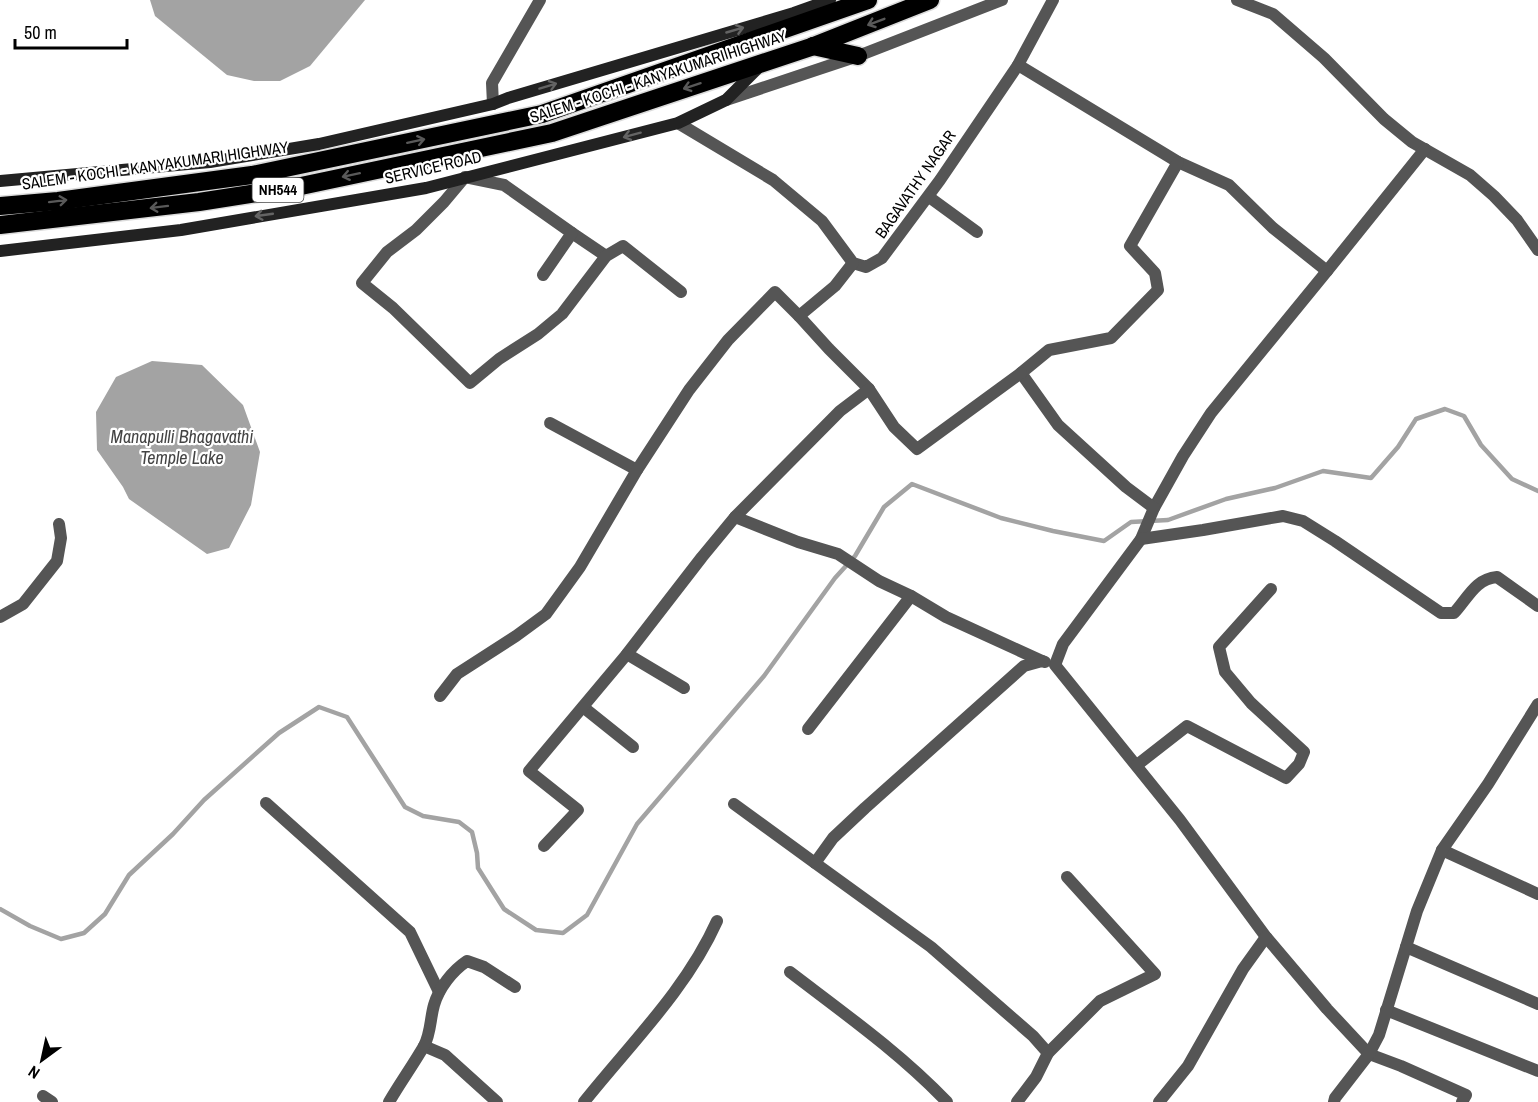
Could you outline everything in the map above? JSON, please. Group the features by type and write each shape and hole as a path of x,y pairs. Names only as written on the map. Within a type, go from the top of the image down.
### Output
{"highway":[{"name":"SALEM - KOCHI - KANYAKUMARI HIGHWAY","path":"0,206 58,201 252,175 542,114 868,0"},
{"name":"SALEM - KOCHI - KANYAKUMARI HIGHWAY","path":"0,225 199,202 301,186 552,133 812,46 930,0"},
{"path":"812,46 858,56"}],"street":[{"path":"493,104 492,83 540,0"},
{"path":"0,181 210,162 319,144 493,104 794,13 830,0"},
{"name":"SERVICE ROAD","path":"0,251 181,230 426,188 536,161 678,123 726,100 858,56 1002,0"},
{"name":"BAGAVATHY NAGAR","path":"853,263 866,267 882,258 928,197 1018,65 1053,0"},
{"path":"1237,0 1273,14 1324,58 1383,119 1412,142 1470,175 1517,220 1538,250"},
{"path":"726,100 763,63"},
{"path":"1018,65 1178,162 1229,185 1274,228 1327,271"},
{"path":"678,123 773,180 822,221 853,263 835,286 799,316"},
{"path":"1055,664 1063,644 1141,539 1182,456 1211,413 1425,149"},
{"path":"440,696 457,674 546,614 580,567 638,470 695,382 728,340 775,292 869,389 894,427 916,449 1050,350 1111,338 1158,290 1155,273 1130,246 1178,162"},
{"path":"606,256 504,184 465,177 416,230 387,252 362,283 393,308 470,383 499,359 538,334 562,314 606,256 623,246 681,292"},
{"path":"928,197 977,232"},
{"path":"543,275 572,233"},
{"path":"1021,373 1058,425 1126,487 1150,517"},
{"path":"544,846 578,810 529,771 627,654 735,517 840,411 869,389"},
{"path":"550,423 638,470"},
{"path":"1141,539 1283,516 1303,521 1441,613 1454,613 1472,589 1487,578 1497,577 1538,606"},
{"path":"735,517 778,535 838,554 879,581 911,596 946,617 1042,661 1055,664 1137,765 1231,887 1266,937 1327,1009 1369,1054 1466,1095 1462,1102"},
{"path":"0,617 23,604 57,561 61,538 59,524"},
{"path":"1137,765 1187,726 1286,777 1299,764 1304,752 1251,703 1225,672 1219,647 1271,589"},
{"path":"808,729 911,596"},
{"path":"627,654 684,688"},
{"path":"815,863 833,838 890,784 934,748 1024,666 1042,661"},
{"path":"1334,1102 1369,1054 1379,1035 1417,911 1442,850 1488,784 1538,704"},
{"path":"583,707 633,747"},
{"path":"266,803 410,932 439,992"},
{"path":"734,804 931,947 1033,1036 1048,1053"},
{"path":"1442,850 1538,894"},
{"path":"1017,1102 1036,1077 1048,1053 1100,1001 1155,974 1067,877"},
{"path":"584,1102 668,1003 705,947 717,921"},
{"path":"1159,1102 1188,1066 1243,969 1266,937"},
{"path":"1406,947 1538,1004"},
{"path":"389,1102 424,1046 430,1032 434,1006 439,992 456,969 467,962 484,967 515,987"},
{"path":"790,972 886,1045 922,1076 947,1102"},
{"path":"1386,1010 1538,1071"},
{"path":"424,1046 445,1055 497,1102"}],"water":[{"path":"150,0 365,0 310,66 280,81 254,81 227,75 155,16"},
{"name":"Manapulli Bhagavathi Temple Lake","path":"152,361 202,365 243,405 260,452 251,505 229,548 207,554 129,499 97,450 96,412 116,377"}],"waterway":[{"path":"0,909 30,926 61,939 84,933 105,914 129,875 173,834 204,800 279,733 319,707 347,717 405,807 423,816 459,822 472,832 478,868 504,909 536,930 563,933 587,915 637,824 764,676 835,578 855,556 884,507 912,484 1001,518 1104,541 1131,522 1168,520 1226,499 1275,488 1323,471 1371,478 1398,447 1416,419 1445,409 1464,416 1481,445 1512,479 1538,491"}]}
